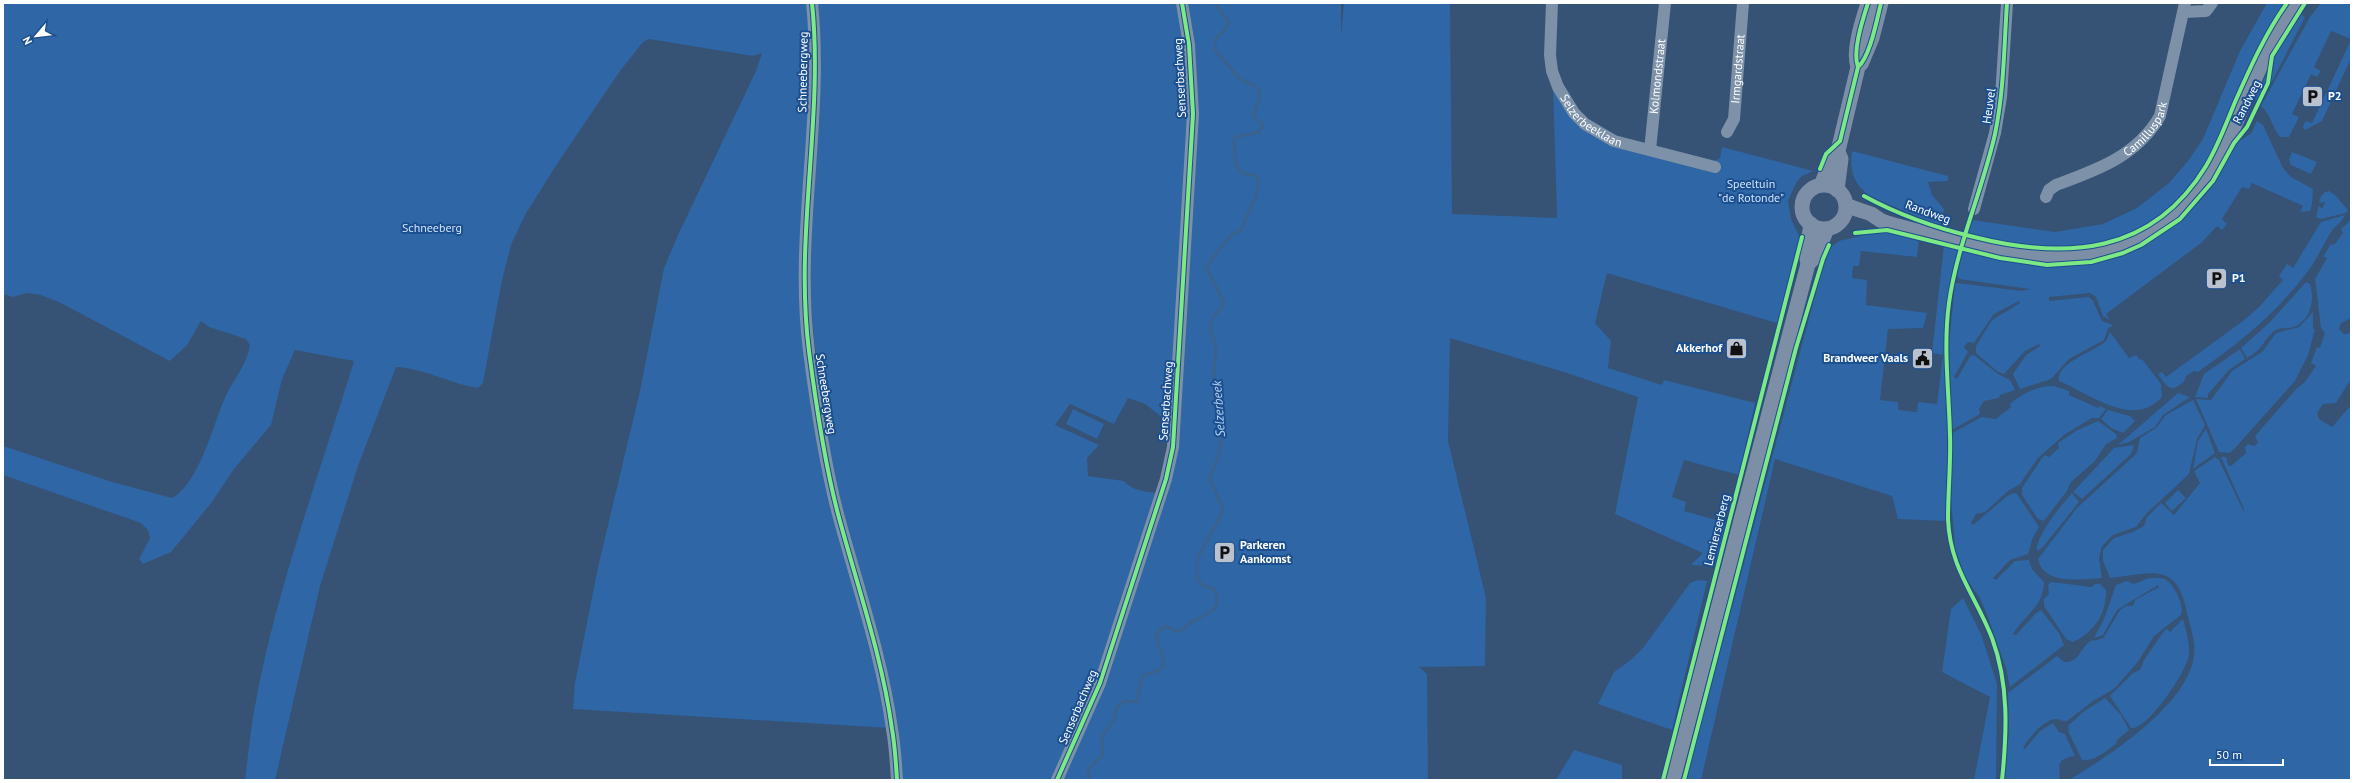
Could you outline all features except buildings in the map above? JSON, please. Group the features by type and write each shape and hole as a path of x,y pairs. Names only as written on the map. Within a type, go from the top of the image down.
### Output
{"main road":[{"path":"1858,67 1856,61 1859,36 1868,3"},
{"path":"1821,185 1833,157 1838,151 1858,67 1862,63 1872,38 1881,3"},
{"name":"Randweg","path":"1846,204 1882,221 2001,251 2042,257 2067,258 2098,253 2139,238 2174,215 2206,179 2222,151 2264,55 2296,3"},
{"path":"1837,190 1841,159 1838,151"},
{"path":"1821,185 1837,190 1846,204 1842,220 1835,226 1827,229 1818,228 1811,224 1803,214 1803,201 1810,190 1821,185"},
{"name":"Randweg","path":"1842,220 1882,221"},
{"name":"Lemierserberg","path":"1673,780 1808,264 1806,254 1811,224"},
{"name":"Lemierserberg","path":"1808,264 1815,257 1827,229"}],"street":[{"name":"Schneebergweg","path":"812,3 816,43 805,210 808,348 831,483 881,672 891,721 897,780"},
{"name":"Senserbachweg","path":"1057,780 1100,683 1166,479 1173,447 1193,114 1189,45 1182,3"},
{"name":"Selzerbeeklaan","path":"1552,3 1550,55 1552,71 1558,87 1574,113 1584,124 1614,141 1714,167"},
{"name":"Kolmondstraat","path":"1650,150 1665,3"},
{"name":"Irmgardstraat","path":"1726,132 1734,119 1743,3"},
{"name":"Heuvel","path":"1974,209 1995,133 2001,97 2007,3"},
{"name":"Camilluspark","path":"2046,197 2049,190 2056,185 2116,162 2153,128 2160,116 2184,8 2206,11 2212,3"}],"green space":[{"path":"3,3 809,3 813,40 800,319 812,415 825,414 814,339 811,300 810,251 821,58 816,3 1341,3 1341,36 1344,3 1450,3 1452,214 1557,218 1553,87 1578,122 1702,168 1720,158 1722,147 1813,171 1802,176 1796,183 1788,201 1791,219 1800,238 1777,323 1607,273 1595,323 1611,341 1608,368 1662,385 1664,380 1755,403 1739,475 1684,460 1672,497 1686,502 1684,511 1727,523 1716,566 1691,565 1703,553 1615,514 1638,397 1564,372 1450,338 1448,441 1486,598 1485,666 1419,667 1427,674 1428,780 894,780 889,728 573,709 575,683 598,567 640,391 664,268 678,235 756,71 762,53 753,56 649,39 643,42 620,71 557,164 525,215 511,245 502,280 483,383 478,388 417,370 396,367 358,466 320,586 275,780 245,780 254,711 263,667 286,578 354,361 295,350 282,379 271,425 234,469 212,502 171,552 143,564 139,559 150,538 148,530 141,523 3,475 3,446 109,481 172,498 182,490 199,464 228,391 244,363 250,345 246,339 209,327 201,321 187,345 170,361 61,303 41,295 27,293 13,297 3,294","holes":["1128,398 1145,404 1168,422 1172,416 1164,494 1137,489 1128,485 1124,481 1088,476 1087,458 1099,445 1055,425 1070,404 1114,424"]},
{"path":"2267,3 2284,3 2264,37 2246,73 2215,148 2199,174 2184,192 2149,222 2129,234 2107,242 2085,247 2062,249 2038,248 1967,234 1973,220 2055,232 2103,224 2137,208 2169,183 2188,161 2203,139 2240,51"},
{"path":"2321,3 2351,3 2351,39 2331,31 2314,67 2321,71 2317,77 2311,74 2292,114 2299,117 2289,137 2281,137 2276,132 2268,114 2261,106 2310,17"},
{"path":"2299,13 2305,17 2260,105 2254,95 2260,89 2276,51"},
{"path":"2350,42 2351,58 2322,121 2305,130 2303,127 2305,121 2312,123"},
{"path":"2257,121 2263,125 2283,168 2291,177 2313,189 2310,211 2300,212 2303,206 2252,183 2249,189 2242,187 2222,219 2227,224 2222,230 2217,226 2201,243 2106,314 2110,320 2103,316 2096,297 2090,293 2049,297 2049,301 2089,297 2093,301 2102,321 2113,325 2108,329 2104,340 2069,359 2051,379 2020,389 2013,374 2026,355 2040,346 2039,344 2025,351 2004,374 1998,372 1976,353 1976,346 1992,320 2020,303 2019,301 1994,314 1974,343 1968,342 1964,347 1968,352 1954,377 1957,379 1970,356 1974,355 1998,374 2010,380 2015,390 2000,395 1999,398 1984,401 1979,409 1980,414 1952,430 1949,345 1955,284 1957,283 2022,291 2030,289 1959,279 1957,275 1963,250 2020,263 2055,267 2076,266 2096,262 2116,257 2135,249 2170,228 2200,201 2214,182 2233,147 2251,133"},
{"path":"1852,151 1948,176 1948,181 1928,182 1932,195 1944,209 1941,227 1869,196 1857,183 1853,174 1851,165"},
{"path":"2292,152 2317,162 2311,174 2291,165 2289,160"},
{"path":"2329,191 2335,195 2348,210 2346,213 2321,219 2316,217 2319,205 2322,209 2325,202 2319,203 2321,196 2325,192"},
{"path":"2345,215 2331,232 2308,271 2284,300 2270,314 2243,338 2213,361 2198,372 2194,371 2186,376 2180,385 2172,388 2164,383 2158,374 2162,372 2166,377 2243,321 2259,307 2283,280 2279,276 2287,264 2293,268 2321,222"},
{"path":"2351,220 2351,318 2341,323 2339,329 2344,334 2351,333 2351,379 2336,403 2323,404 2317,413 2319,419 2332,427 2351,405 2351,780 2069,780 2125,743 2162,710 2178,692 2189,674 2194,655 2193,639 2183,596 2177,585 2169,578 2160,574 2150,573 2110,578 2103,561 2103,550 2114,538 2133,532 2144,526 2147,517 2161,503 2174,515 2200,483 2194,471 2215,457 2219,460 2244,512 2221,457 2226,457 2228,465 2231,466 2246,453 2245,447 2248,444 2254,446 2258,443 2255,436 2297,388 2304,383 2316,366 2311,363 2317,347 2320,348 2325,333 2321,328 2315,279 2327,258 2323,257 2330,245 2335,244 2343,233 2341,229"},
{"path":"1882,231 1919,239 1917,257 1861,251 1859,266 1853,266 1852,278 1867,280 1866,305 1927,313 1923,328 1888,329 1880,400 1898,402 1898,410 1917,412 1918,402 1937,404 1943,355 1932,353 1944,245 1959,250 1950,281 1944,354 1948,442 1946,521 1898,519 1892,496 1775,459 1701,780 1686,780 1822,270 1831,247 1839,241"},
{"path":"2306,282 2310,284 2312,296 2312,303 2308,315 2300,324 2294,327 2276,330 2253,355 2247,358 2241,348 2269,323"},
{"path":"2313,312 2313,329 2315,329 2308,355 2295,381 2230,453 2219,452 2196,399 2211,400 2232,371 2262,352 2276,333 2299,327"},
{"path":"2110,332 2129,358 2136,355 2140,360 2142,359 2161,384 2162,397 2151,406 2138,410 2111,406 2059,381 2059,375 2069,363 2101,345 2106,341"},
{"path":"2240,349 2245,359 2229,370 2208,394 2208,398 2195,397 2204,374"},
{"path":"2054,386 2069,391 2069,395 2098,408 2100,406 2106,409 2099,418 2092,418 2064,435 2038,458 2020,484 2008,491 1985,512 1976,514 1971,523 1973,525 2007,496 2014,493 2017,494 2039,527 2033,537 2028,554 2010,560 1993,578 1996,580 2015,561 2029,560 2032,569 2044,582 2043,590 2041,598 2033,610 2013,634 2016,635 2036,613 2041,610 2059,633 2064,645 2010,687 2006,668 1988,617 1980,598 1965,577 1955,548 1951,498 1952,433 1982,417 1996,419 2011,407 2010,404 2019,397 2042,387"},
{"path":"2178,393 2190,397 2163,415 2155,427 2129,442 2118,445"},
{"path":"2193,400 2205,425 2197,439 2189,474 2146,514 2136,527 2113,535 2102,546 2099,558 2102,578 2075,580 2055,577 2047,574 2041,568 2038,559 2077,508 2137,453 2140,438 2156,428 2166,415"},
{"path":"1073,409 1104,424 1097,439 1066,424"},
{"path":"2108,410 2130,416 2135,421 2123,433 2111,428 2101,419"},
{"path":"2098,421 2116,434 2117,438 2106,444 2095,461 2071,482 2067,491 2044,521 2038,519 2022,495 2022,488 2042,458 2045,455 2049,457 2059,448 2058,443 2076,431"},
{"path":"2206,429 2215,453 2193,469 2198,441"},
{"path":"2134,445 2131,454 2082,499 2073,492 2114,448"},
{"path":"2178,490 2186,498 2172,511 2165,503"},
{"path":"2072,493 2079,502 2043,547 2037,551 2040,538 2045,529 2056,512"},
{"path":"2149,578 2165,579 2172,585 2180,601 2182,611 2181,615 2154,636 2137,663 2114,689 2093,701 2067,721 2055,719 2050,720 2033,734 2023,747 2025,749 2040,731 2053,723 2059,732 2065,734 2075,756 2068,757 2061,762 2059,768 2059,780 2004,780 2009,731 2008,693 2057,656 2064,662 2069,662 2076,658 2089,642 2104,637 2120,610 2126,606 2133,606 2135,600 2159,587 2158,585 2117,610 2103,635 2094,638 2104,619 2116,585 2127,581 2134,584"},
{"path":"1698,580 1707,581 1672,730 1598,704 1614,672 1632,659 1643,648 1690,583"},
{"path":"2051,582 2092,587 2095,584 2100,584 2106,590 2104,607 2097,622 2087,633 2073,642 2066,639 2044,606 2044,599 2049,594 2048,585"},
{"path":"1963,598 1981,634 1997,684 1996,780 1974,780 1990,697 1942,672 1951,609"},
{"path":"2183,619 2189,646 2187,663 2174,686 2156,710 2147,720 2138,726 2131,728 2110,696 2133,673 2140,670 2144,660 2164,631 2167,629 2170,632"},
{"path":"2105,698 2121,715 2129,730 2117,740 2116,744 2104,753 2095,758 2082,760 2069,733 2068,726 2083,712"},
{"path":"1574,750 1622,765 1622,780 1556,780"}],"waterway":[{"name":"Selzerbeek","path":"1090,780 1088,776 1089,769 1103,755 1102,737 1114,720 1117,707 1125,701 1137,702 1142,676 1159,670 1164,665 1163,657 1156,637 1158,632 1166,626 1179,632 1190,623 1213,610 1217,602 1215,590 1201,584 1197,574 1199,555 1223,509 1210,478 1219,455 1222,431 1215,402 1214,375 1216,347 1210,328 1212,318 1223,306 1224,302 1206,267 1231,235 1241,230 1257,194 1259,181 1257,176 1242,173 1236,165 1234,140 1236,137 1259,132 1263,125 1253,115 1260,99 1258,88 1239,78 1215,50 1215,40 1227,27 1229,22 1215,3"}],"cycle path":[{"path":"812,3 815,46 814,90 805,264 805,307 809,351 821,433 833,494 876,648 888,702 894,742 897,780"},
{"path":"1057,780 1100,683 1166,479 1173,447 1193,114 1189,45 1182,3"},
{"path":"1820,169 1826,154 1840,141 1858,67 1856,52 1857,44 1868,3"},
{"path":"1858,67 1866,55 1869,47 1881,3"},
{"path":"2002,780 2006,726 2004,690 1998,655 1985,622 1958,567 1950,537 1948,519 1950,446 1946,336 1949,303 1958,260 1990,156 1998,118 2007,3"},
{"path":"1864,196 1904,215 1932,225 1974,237 2008,244 2041,248 2074,248 2104,244 2133,234 2160,218 2184,196 2206,166 2218,143 2258,51 2287,3"},
{"path":"1855,233 1887,230 2000,258 2047,265 2091,262 2123,253 2141,245 2180,219 2213,181 2234,143 2247,127 2268,83 2272,56 2305,3"},
{"path":"1663,780 1802,237"},
{"path":"1684,780 1796,348 1823,259 1829,245"}],"place":[{"name":"P2","path":"2313,96"},
{"name":"P1","path":"2217,278"},
{"name":"Akkerhof","path":"1737,348"},
{"name":"Brandweer Vaals","path":"1923,358"},
{"name":"Parkeren Aankomst","path":"1224,552"}],"park label":[{"name":"Speeltuin \"de Rotonde\"","path":"1751,191"},
{"name":"Schneeberg","path":"432,228"}]}
